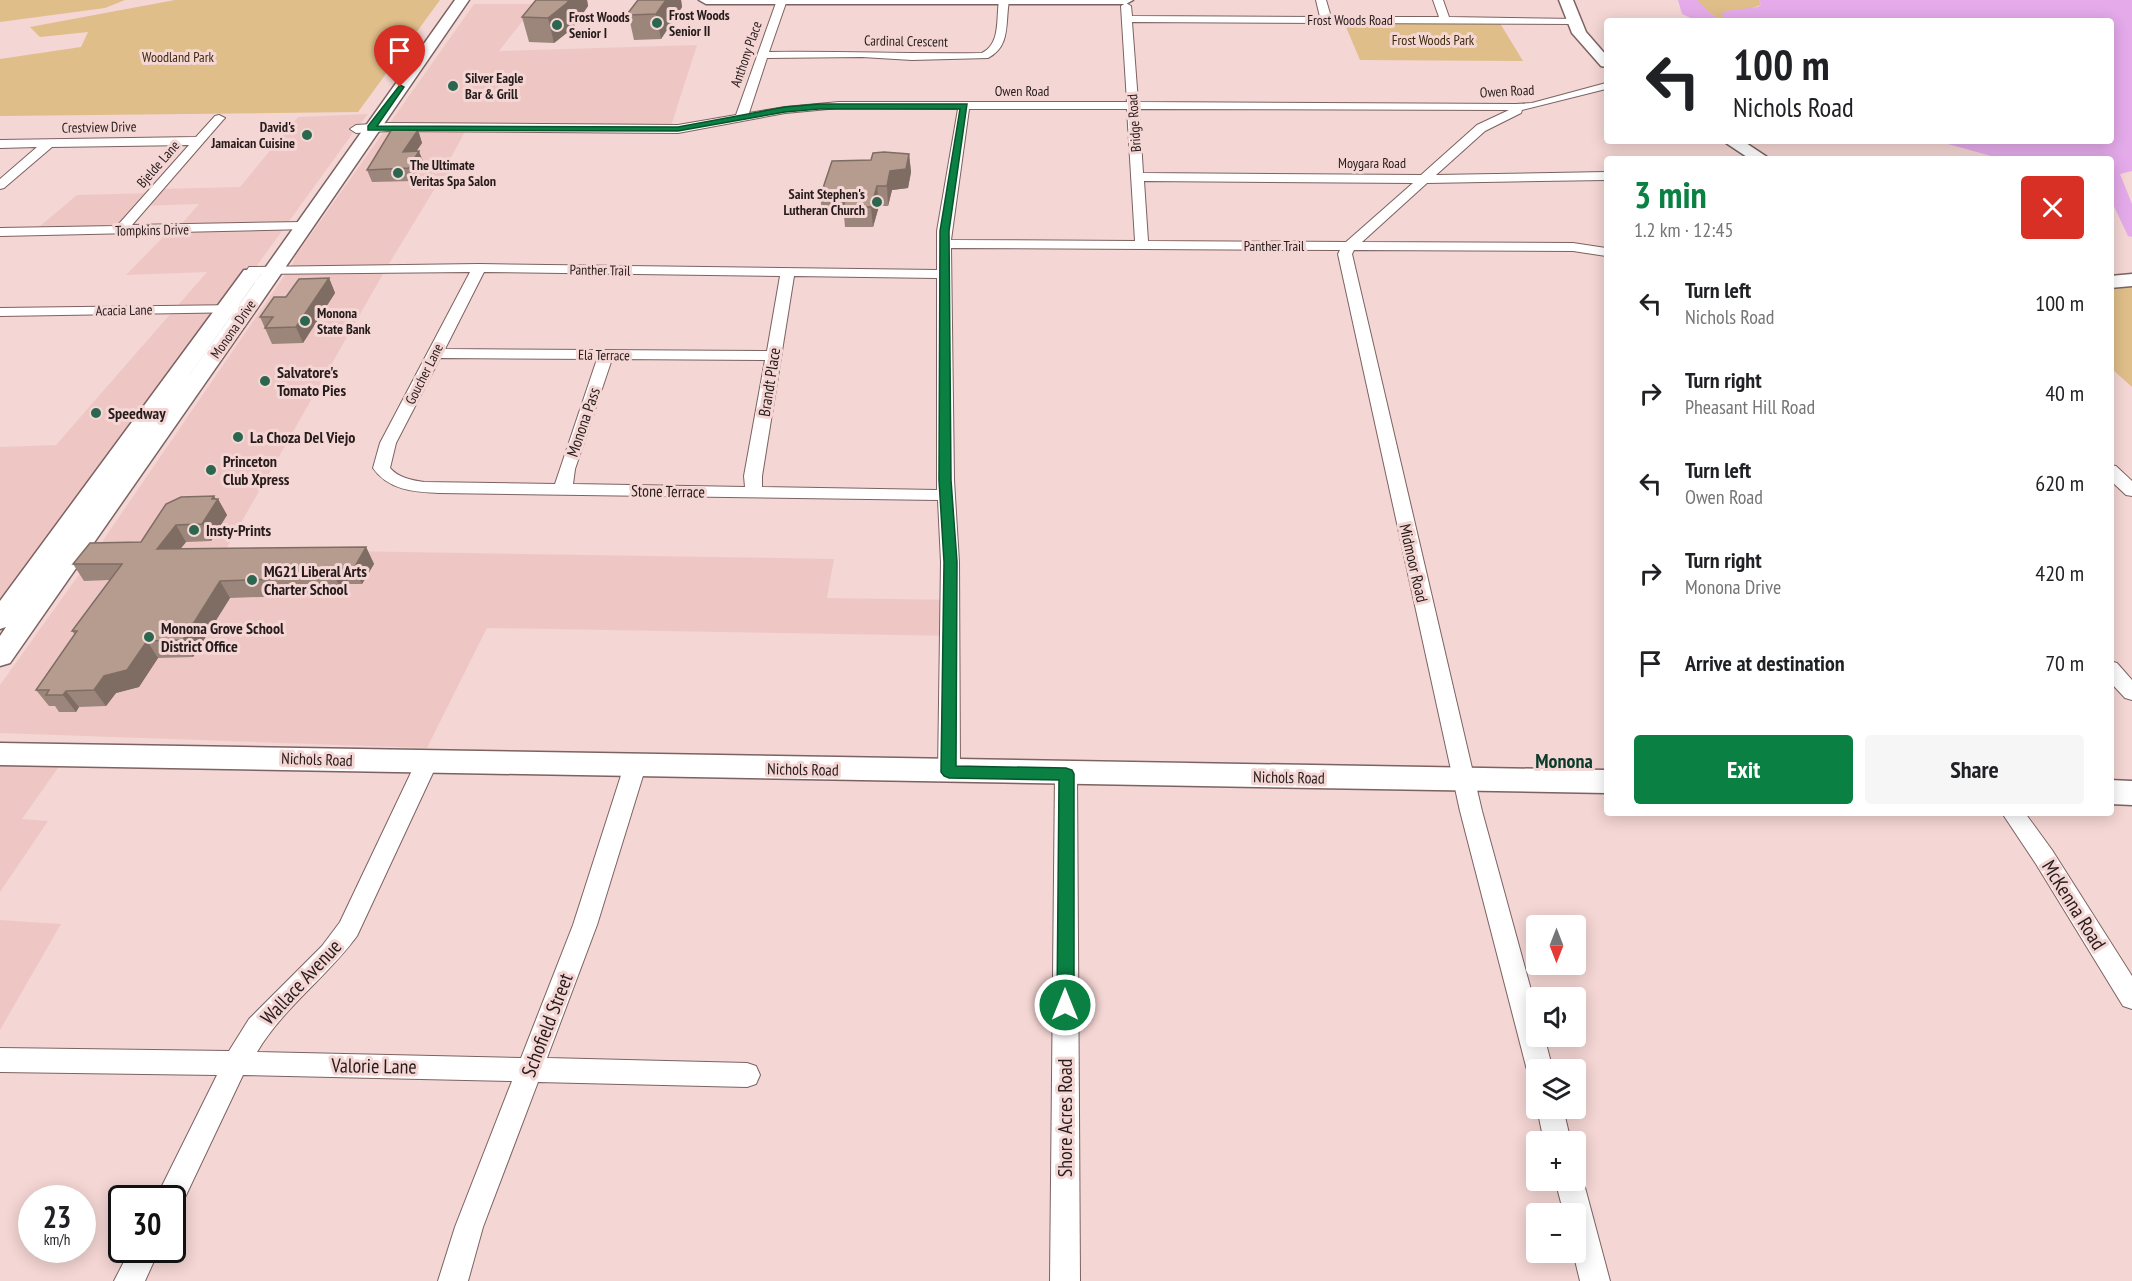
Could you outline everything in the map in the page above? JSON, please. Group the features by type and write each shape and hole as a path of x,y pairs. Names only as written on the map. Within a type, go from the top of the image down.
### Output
{"street":[{"name":"Monona Drive","path":"368,128 448,0"},
{"name":"Monona Drive","path":"0,620 236,309 462,0"},
{"path":"706,0 1126,0"},
{"name":"Anthony Place","path":"741,118 782,0"},
{"name":"Bridge Road","path":"1126,0 1142,245"},
{"path":"1321,0 1326,20"},
{"path":"1438,0 1444,20"},
{"path":"1566,0 1573,21 1586,42 1604,61"},
{"name":"Cardinal Crescent","path":"763,55 984,56 992,53 999,46 1004,1"},
{"name":"Frost Woods Road","path":"1127,19 1573,21"},
{"name":"Owen Road","path":"368,128 678,129 821,106 1134,107 1499,113 1604,87"},
{"path":"949,772 950,562 946,495 944,231 964,106"},
{"path":"1349,246 1499,113"},
{"name":"Bjelde Lane","path":"120,231 219,118"},
{"name":"Crestview Drive","path":"0,144 198,141"},
{"path":"0,185 49,143"},
{"path":"1736,144 1757,156"},
{"name":"Moygara Road","path":"1137,177 1604,176"},
{"name":"Tompkins Drive","path":"0,232 295,226"},
{"name":"Panther Trail","path":"944,244 1573,247 1604,252"},
{"name":"Midmoor Road","path":"1349,246 1345,254 1349,276 1464,781 1537,1059"},
{"name":"Panther Trail","path":"265,269 479,268 945,274"},
{"name":"Goucher Lane","path":"392,480 381,468 388,443 479,268"},
{"name":"Brandt Place","path":"754,492 753,476 789,272"},
{"path":"2114,282 2132,280"},
{"name":"Monona Drive","path":"0,656 236,309"},
{"name":"Acacia Lane","path":"1,313 236,309"},
{"name":"Ela Terrace","path":"435,353 773,356"},
{"name":"Monona Pass","path":"563,489 567,469 606,355"},
{"path":"2114,474 2132,491"},
{"name":"Stone Terrace","path":"392,480 419,486 946,495"},
{"path":"2114,673 2132,693"},
{"name":"Nichols Road","path":"0,754 1604,783"},
{"name":"Wallace Avenue","path":"176,1185 236,1063 258,1027 331,953 349,929 427,762"},
{"name":"Schofield Street","path":"453,1281 469,1227 585,925 635,766"},
{"name":"Shore Acres Road","path":"1065,1281 1066,774"},
{"path":"2114,792 2132,793"},
{"name":"McKenna Road","path":"2015,816 2044,857 2132,998"},
{"name":"Valorie Lane","path":"0,1060 747,1075"},
{"path":"1572,1191 1594,1281"},
{"path":"129,1281 138,1263"}],"shaded area":[{"path":"1678,0 1697,0 1711,14 1719,18 1691,18 1682,14"},
{"path":"1759,0 2132,0 2132,171 2120,174 2132,204 2132,237 2128,236 2114,206 2114,156 1991,156 1948,144 2114,144 2114,18 1725,18 1722,14 1725,11 1761,5"},
{"path":"474,4 536,4 499,51 697,45 671,126 468,126 447,165 453,165 442,184 437,185 387,267 226,549 834,559 827,598 958,600 956,636 487,628 427,748 0,733 0,685 93,555 295,257"},
{"path":"368,114 0,620 0,447 56,445 207,272 126,275 170,230 177,229 199,204 141,206 120,231 33,232 77,195 152,193 156,189 240,187 298,117"},
{"path":"0,754 67,755 22,819 48,821 0,892"},
{"path":"0,920 61,924 0,1030"}],"green space":[{"path":"0,0 125,0 105,8 0,22"},
{"name":"Woodland Park","path":"175,0 440,0 358,112 0,116 0,59 81,47 88,32 40,37 30,27"},
{"path":"1697,0 1759,0 1761,5 1746,10 1725,11 1726,18 1719,18"},
{"name":"Frost Woods Park","path":"1343,20 1498,20 1523,61 1360,60"},
{"path":"2132,280 2132,387 2114,371 2114,282"}],"building":[{"path":"536,0 569,0 548,18 522,17"},
{"path":"638,0 666,0 656,14 629,15 628,13"},
{"path":"392,129 418,130 403,152 419,151 409,168 367,170"},
{"path":"873,153 909,154 906,169 890,171 887,186 877,186 871,207 843,207 846,197 820,197 832,161 871,160"},
{"path":"329,278 296,327 265,328 273,317 260,317 274,297 286,297 299,279"},
{"path":"214,496 212,499 218,499 202,524 176,525 157,549 366,547 354,568 341,568 335,577 220,581 183,640 147,641 127,670 104,676 94,690 66,691 63,695 46,695 49,690 36,690 77,631 72,631 122,564 73,564 90,543 141,542 166,504 181,497"}],"place":[{"name":"Frost Woods Senior II","path":"657,23"},
{"name":"Frost Woods Senior I","path":"557,25"},
{"name":"Silver Eagle Bar & Grill","path":"453,86"},
{"name":"David's Jamaican Cuisine","path":"307,135"},
{"name":"The Ultimate Veritas Spa Salon","path":"398,173"},
{"name":"Saint Stephen's Lutheran Church","path":"877,202"},
{"name":"Monona State Bank","path":"305,321"},
{"name":"Salvatore's Tomato Pies","path":"265,381"},
{"name":"Speedway","path":"96,413"},
{"name":"La Choza Del Viejo","path":"238,437"},
{"name":"Princeton Club Xpress","path":"211,470"},
{"name":"Insty-Prints","path":"194,530"},
{"name":"MG21 Liberal Arts Charter School","path":"252,580"},
{"name":"Monona Grove School District Office","path":"149,637"}],"district":[{"name":"Monona","path":"1564,761"}],"route":[{"path":"400,87 371,128 678,129 819,106 964,106 944,231 945,480 950,562 947,757 949,772 1066,774 1065,1005"}]}
